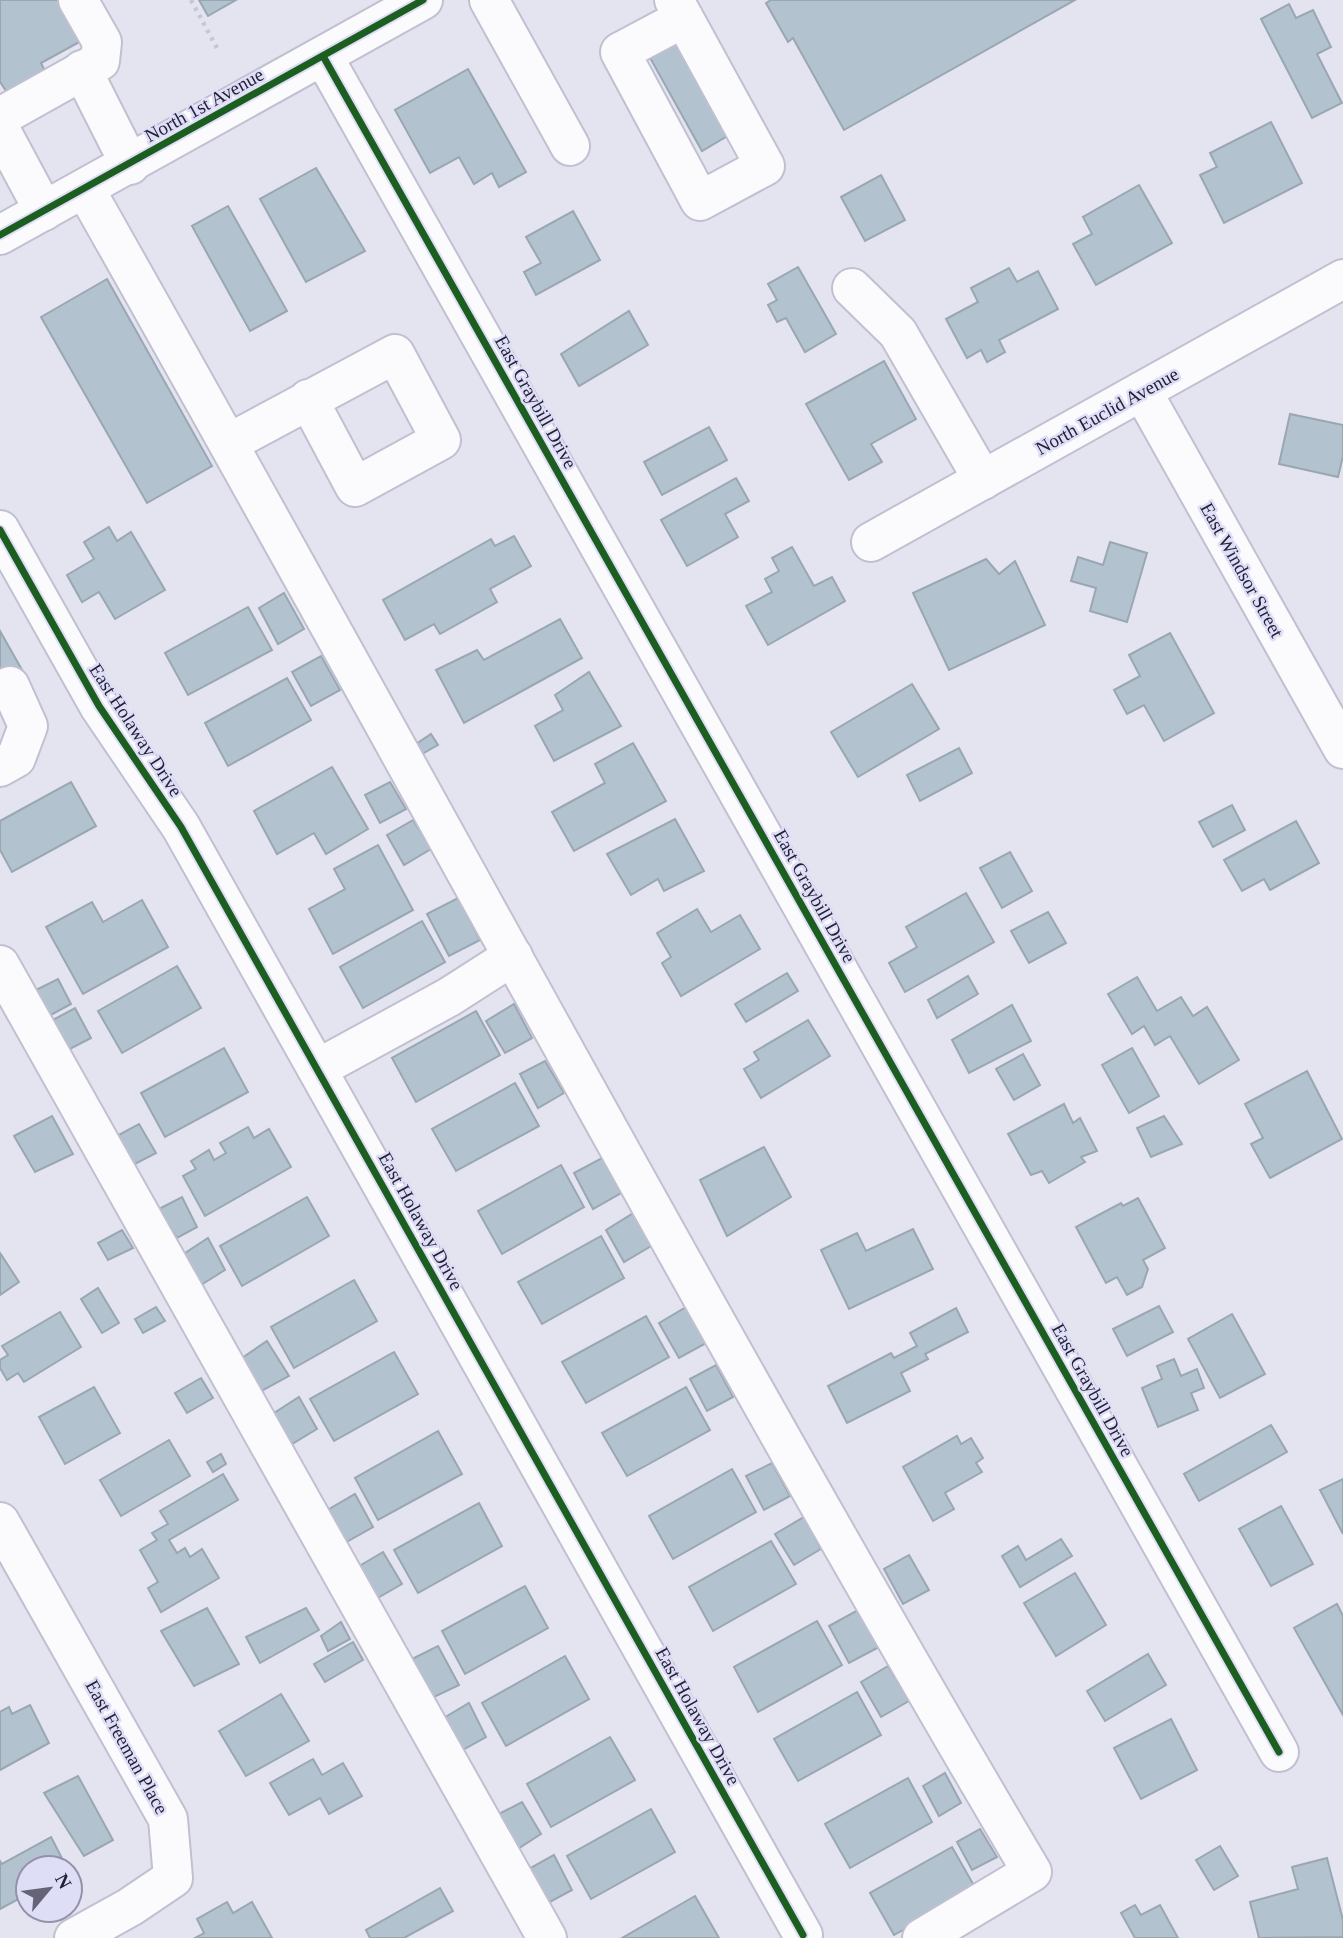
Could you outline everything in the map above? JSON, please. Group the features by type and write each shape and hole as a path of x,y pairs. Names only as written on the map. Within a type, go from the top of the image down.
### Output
{"street":[{"path":"0,117 100,61 102,42 78,0"},
{"name":"North 1st Avenue","path":"0,235 423,0"},
{"path":"489,0 570,146"},
{"name":"East Graybill Drive","path":"323,56 1279,1752"},
{"path":"82,70 130,165"},
{"path":"0,129 44,211"},
{"path":"85,189 229,443 761,1403 1032,1872 922,1938"},
{"name":"North Euclid Avenue","path":"870,542 1343,279"},
{"path":"852,288 898,332 983,480"},
{"name":"East Windsor Street","path":"1142,391 1343,749"},
{"path":"229,443 308,399"},
{"name":"East Holaway Drive","path":"0,530 99,706 181,827 805,1937"},
{"path":"0,767 16,758 28,726 10,686"},
{"path":"317,1069 449,997 513,956"},
{"path":"0,965 547,1938"},
{"name":"East Freeman Place","path":"0,1522 168,1819 173,1878 130,1907 74,1938"}],"path":[{"path":"191,0 218,50"}],"building":[{"path":"0,0 73,0 92,35 41,63 50,81 13,101 0,82"},
{"path":"199,0 236,0 208,16"},
{"path":"771,0 1075,0 844,130 793,38 788,42 766,3"},
{"path":"1289,4 1296,18 1313,10 1331,47 1317,54 1342,103 1312,118 1261,19"},
{"path":"684,37 736,131 702,151 649,56"},
{"path":"468,69 526,172 499,187 492,173 474,184 459,157 430,173 395,110"},
{"path":"1271,122 1302,183 1224,223 1200,175 1217,167 1210,153"},
{"path":"316,168 365,251 306,282 260,199"},
{"path":"881,175 905,220 865,241 841,197"},
{"path":"1139,185 1172,243 1096,285 1073,244 1092,234 1083,217"},
{"path":"228,206 287,311 250,331 192,226"},
{"path":"573,211 600,260 536,295 524,272 541,263 526,237"},
{"path":"798,267 836,334 805,352 786,318 777,322 768,305 777,300 768,284"},
{"path":"1009,268 1017,282 1038,271 1058,309 999,340 1005,352 987,362 981,350 967,358 946,319 978,302 971,288"},
{"path":"107,279 212,466 147,503 41,317"},
{"path":"629,311 648,345 579,386 561,354"},
{"path":"884,361 916,419 871,444 882,462 849,480 806,404"},
{"path":"1290,414 1343,425 1343,456 1338,477 1279,464"},
{"path":"709,427 727,460 662,495 644,462"},
{"path":"736,478 749,501 725,514 738,537 687,566 661,520"},
{"path":"109,527 117,541 131,532 165,590 115,619 99,592 82,602 67,575 94,559 84,542"},
{"path":"514,536 531,566 490,589 497,602 440,634 434,624 405,640 383,600 491,539 495,546"},
{"path":"1110,542 1147,553 1127,622 1090,611 1096,588 1071,581 1078,557 1103,565"},
{"path":"792,547 814,586 832,577 845,601 768,645 746,606 772,592 765,579 779,571 772,558"},
{"path":"986,559 999,574 1015,561 1045,625 949,670 913,593"},
{"path":"284,593 304,629 278,644 259,608"},
{"path":"248,607 272,650 188,695 165,653"},
{"path":"560,619 582,658 464,723 436,670 477,650 484,660"},
{"path":"0,631 26,677 0,692"},
{"path":"1170,633 1214,713 1164,741 1144,705 1127,714 1114,690 1140,676 1129,655"},
{"path":"321,656 340,690 311,706 292,672"},
{"path":"589,672 621,726 554,761 535,726 563,710 555,695"},
{"path":"287,678 311,720 228,766 205,723"},
{"path":"912,684 939,729 858,777 831,732"},
{"path":"431,734 438,745 422,754 416,744"},
{"path":"633,743 666,801 574,851 552,812 605,783 595,764"},
{"path":"959,748 972,773 920,801 907,775"},
{"path":"332,767 368,829 326,854 314,833 277,854 254,811"},
{"path":"71,782 96,826 12,872 0,850 0,821"},
{"path":"390,782 406,809 380,823 365,795"},
{"path":"1232,805 1245,830 1213,847 1199,822"},
{"path":"675,819 704,871 664,891 658,879 631,895 607,854"},
{"path":"413,820 431,849 404,865 387,835"},
{"path":"1296,821 1319,863 1270,890 1264,879 1242,891 1224,860"},
{"path":"378,845 413,910 333,954 309,909 345,889 334,869"},
{"path":"1010,852 1032,891 1002,908 980,868"},
{"path":"966,893 994,942 905,992 889,963 917,947 906,927"},
{"path":"458,898 480,940 449,956 427,914"},
{"path":"142,900 168,947 83,994 46,927 92,902 103,922"},
{"path":"697,909 711,932 740,915 760,949 681,996 662,963 671,957 657,933"},
{"path":"1048,912 1066,943 1029,963 1011,931"},
{"path":"422,921 445,962 363,1008 340,967"},
{"path":"177,966 201,1008 122,1053 98,1011"},
{"path":"787,973 798,991 746,1022 735,1004"},
{"path":"968,976 978,994 937,1018 928,1000"},
{"path":"1137,977 1157,1011 1181,997 1193,1016 1207,1007 1239,1060 1199,1084 1170,1036 1155,1045 1144,1026 1132,1034 1108,994"},
{"path":"58,979 71,1004 47,1017 32,992"},
{"path":"514,1004 532,1038 505,1053 486,1021"},
{"path":"1012,1005 1031,1041 969,1073 952,1040"},
{"path":"75,1008 91,1038 68,1050 51,1021"},
{"path":"476,1011 500,1055 416,1102 392,1058"},
{"path":"808,1020 830,1056 761,1098 744,1069 759,1060 754,1052"},
{"path":"224,1048 248,1092 165,1137 141,1093"},
{"path":"1132,1048 1159,1096 1129,1113 1102,1065"},
{"path":"1023,1054 1040,1085 1014,1100 996,1069"},
{"path":"545,1061 564,1093 538,1108 520,1074"},
{"path":"1307,1071 1342,1139 1270,1178 1251,1144 1263,1138 1245,1104"},
{"path":"515,1083 539,1126 456,1171 432,1129"},
{"path":"1064,1104 1073,1123 1080,1118 1097,1151 1081,1157 1085,1162 1049,1183 1042,1171 1031,1175 1008,1134"},
{"path":"52,1116 73,1154 35,1172 14,1136"},
{"path":"1164,1116 1182,1144 1151,1157 1137,1128"},
{"path":"139,1124 156,1153 131,1166 115,1137"},
{"path":"248,1127 254,1138 269,1129 291,1167 205,1216 183,1176 196,1169 191,1161 209,1150 214,1160 226,1153 220,1143"},
{"path":"764,1147 791,1197 727,1236 700,1180"},
{"path":"602,1158 621,1193 593,1209 574,1173"},
{"path":"561,1165 584,1207 502,1254 478,1211"},
{"path":"182,1197 197,1227 177,1238 159,1209"},
{"path":"307,1197 329,1236 242,1286 220,1246"},
{"path":"1138,1198 1165,1248 1143,1260 1148,1269 1142,1287 1127,1295 1117,1277 1106,1283 1076,1227 1121,1203 1123,1206"},
{"path":"635,1212 653,1245 624,1262 606,1230"},
{"path":"913,1229 933,1269 849,1309 821,1250 857,1233 866,1251"},
{"path":"122,1230 133,1248 108,1260 98,1243"},
{"path":"601,1236 624,1278 542,1324 518,1282"},
{"path":"208,1238 225,1270 201,1285 182,1255"},
{"path":"0,1253 19,1282 0,1295"},
{"path":"354,1280 377,1321 294,1368 271,1327"},
{"path":"98,1288 119,1323 102,1333 81,1299"},
{"path":"688,1306 708,1342 679,1358 659,1323"},
{"path":"1159,1306 1173,1332 1127,1356 1113,1329"},
{"path":"156,1307 165,1321 143,1333 135,1319"},
{"path":"956,1308 968,1332 925,1354 928,1359 901,1373 910,1391 847,1423 828,1386 891,1353 894,1358 917,1346 910,1333"},
{"path":"60,1312 81,1347 24,1382 18,1373 7,1380 0,1368 0,1360 8,1355 2,1346"},
{"path":"1232,1314 1265,1374 1220,1398 1188,1339"},
{"path":"646,1316 669,1357 586,1403 562,1362"},
{"path":"267,1341 289,1376 258,1393 239,1360"},
{"path":"394,1352 418,1394 334,1441 310,1399"},
{"path":"1174,1359 1181,1376 1197,1369 1204,1388 1191,1393 1198,1410 1158,1427 1142,1388 1162,1379 1157,1366"},
{"path":"716,1365 733,1397 707,1411 690,1379"},
{"path":"201,1378 213,1398 187,1413 175,1393"},
{"path":"94,1387 120,1433 65,1464 39,1417"},
{"path":"686,1387 710,1430 627,1476 602,1433"},
{"path":"299,1397 317,1429 292,1444 274,1413"},
{"path":"1271,1425 1287,1452 1199,1501 1184,1474"},
{"path":"438,1431 462,1474 378,1520 355,1478"},
{"path":"957,1436 961,1444 971,1438 983,1458 976,1463 982,1472 945,1493 954,1509 933,1521 903,1467"},
{"path":"169,1440 190,1476 121,1516 100,1480"},
{"path":"221,1454 226,1464 213,1472 207,1462"},
{"path":"772,1463 790,1496 764,1510 746,1476"},
{"path":"732,1469 756,1512 673,1559 649,1516"},
{"path":"223,1474 238,1500 169,1540 177,1553 185,1548 190,1557 202,1549 219,1578 161,1612 148,1588 158,1582 140,1550 157,1540 152,1533 168,1524 160,1511"},
{"path":"1343,1479 1343,1534 1320,1490"},
{"path":"355,1494 373,1527 343,1544 324,1512"},
{"path":"479,1503 502,1546 418,1593 394,1550"},
{"path":"1281,1506 1313,1564 1271,1586 1239,1529"},
{"path":"804,1517 821,1549 794,1565 775,1534"},
{"path":"1061,1539 1072,1556 1020,1587 1002,1556 1018,1546 1026,1560"},
{"path":"771,1541 796,1584 713,1631 689,1587"},
{"path":"383,1552 402,1584 376,1599 356,1568"},
{"path":"909,1555 929,1590 903,1604 884,1569"},
{"path":"1075,1573 1106,1625 1056,1656 1024,1603"},
{"path":"525,1586 548,1628 465,1674 442,1631"},
{"path":"1337,1604 1343,1616 1343,1715 1294,1628"},
{"path":"207,1608 239,1664 194,1686 161,1631"},
{"path":"306,1608 319,1630 260,1663 246,1637"},
{"path":"858,1610 879,1647 849,1663 829,1626"},
{"path":"817,1621 842,1665 758,1712 734,1667"},
{"path":"341,1622 350,1639 328,1651 321,1636"},
{"path":"353,1642 363,1660 325,1682 314,1664"},
{"path":"438,1646 459,1685 432,1698 412,1659"},
{"path":"1148,1654 1166,1685 1105,1721 1087,1691"},
{"path":"565,1656 589,1699 506,1746 482,1703"},
{"path":"888,1666 909,1701 881,1717 861,1682"},
{"path":"857,1692 881,1735 798,1781 774,1739"},
{"path":"281,1694 309,1741 246,1776 219,1731"},
{"path":"469,1703 486,1737 461,1751 442,1719"},
{"path":"30,1705 49,1743 0,1770 0,1712 9,1707 12,1714"},
{"path":"1171,1719 1197,1770 1141,1799 1114,1748"},
{"path":"610,1737 635,1780 551,1827 527,1784"},
{"path":"313,1759 322,1775 343,1763 362,1796 329,1814 320,1798 289,1815 270,1783"},
{"path":"945,1773 961,1803 939,1816 923,1786"},
{"path":"78,1776 113,1840 84,1856 44,1793"},
{"path":"908,1778 932,1822 850,1868 825,1824"},
{"path":"522,1802 541,1834 516,1850 497,1815"},
{"path":"651,1809 675,1852 591,1899 567,1856"},
{"path":"980,1829 997,1857 972,1870 957,1842"},
{"path":"51,1837 60,1854 20,1854"},
{"path":"1220,1846 1238,1876 1214,1890 1196,1860"},
{"path":"952,1847 976,1889 894,1935 870,1893"},
{"path":"554,1855 572,1890 548,1903 529,1869"},
{"path":"14,1857 14,1902 0,1909 0,1861 2,1864"},
{"path":"1327,1858 1343,1920 1343,1937 1259,1938 1250,1902 1298,1889 1292,1867"},
{"path":"440,1888 453,1911 404,1938 370,1938 366,1930"},
{"path":"695,1896 719,1938 622,1938"},
{"path":"227,1902 233,1913 252,1902 272,1938 195,1938 204,1933 197,1919"},
{"path":"1135,1905 1141,1915 1160,1905 1178,1938 1135,1938 1121,1913"}],"cycle path":[{"path":"0,235 423,0"},
{"path":"323,56 1279,1752"},
{"path":"0,530 99,706 181,827 803,1935"}]}
